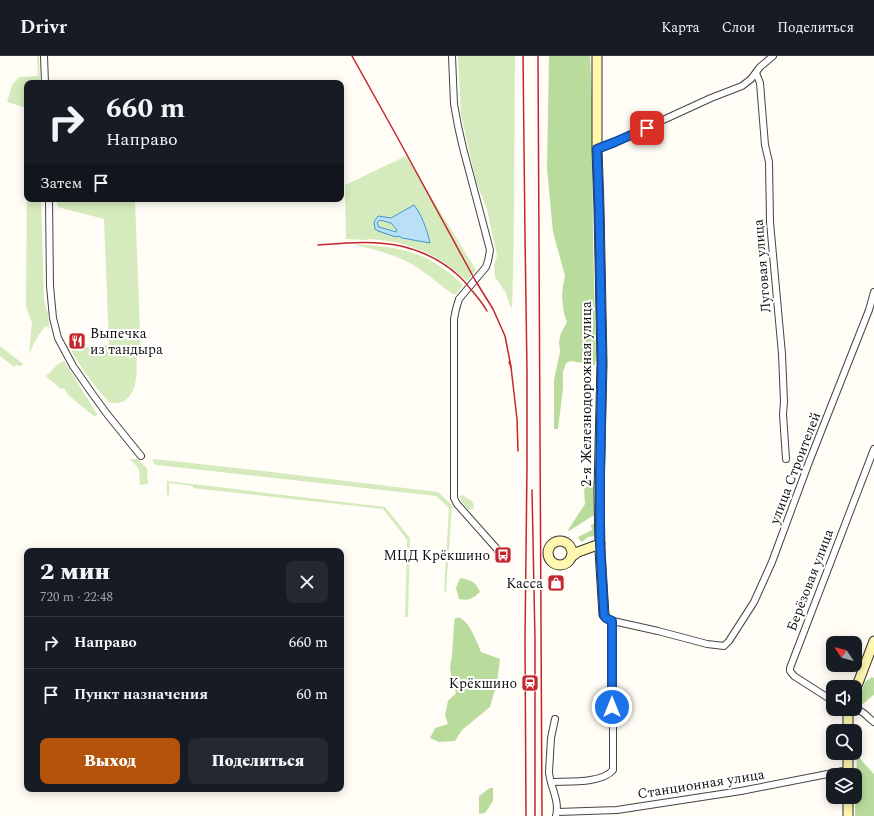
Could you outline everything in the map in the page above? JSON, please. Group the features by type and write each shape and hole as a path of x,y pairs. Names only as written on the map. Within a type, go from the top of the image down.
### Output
{"street":[{"path":"44,56 45,80"},
{"path":"452,56 456,117 490,250 486,267 459,299 454,319 454,498 457,504 490,540 500,556"},
{"name":"2-я Железнодорожная улица","path":"597,56 597,149 602,363 600,544 604,615 612,621"},
{"path":"597,149 711,98 742,86 751,79 760,67 773,56"},
{"name":"Луговая улица","path":"756,73 760,83 765,145 769,162 770,222 781,347 786,459"},
{"path":"48,202 50,293 53,322 58,338 73,366 106,414 141,456"},
{"name":"улица Строителей","path":"612,621 707,644 724,646 727,644 752,607 772,562 809,462 869,310 874,292"},
{"name":"Берёзовая улица","path":"826,697 794,676 790,671 790,668 874,449"},
{"path":"574,553 600,544"},
{"path":"551,782 589,780 604,777 613,770 612,621"},
{"path":"859,680 874,641"},
{"path":"862,712 874,722"},
{"path":"555,719 551,738 549,772 556,796 556,814"},
{"name":"Станционная улица","path":"556,814 617,810 826,777"},
{"path":"848,804 848,816"}],"green space":[{"path":"37,56 39,56 40,80 24,80 24,107 7,102 12,85 19,77 38,76"},
{"path":"458,56 515,56 512,308 506,293 495,277 494,265 497,256 487,209 476,181 461,115"},
{"path":"549,56 590,56 592,97 593,242 596,357 595,365 571,361 566,363 563,372 563,388 558,429 554,429 554,380 560,352 559,342 561,333 567,322 564,314 562,297 565,276 553,232 547,168"},
{"path":"406,156 476,270 467,281 445,263 433,256 409,246 383,240 346,239 345,185"},
{"path":"27,202 41,202 44,300 49,328 46,326 41,332 29,355 32,323 26,306"},
{"path":"56,202 135,202 141,357 137,357 136,381 132,392 129,397 122,402 109,402 88,377 71,350 82,351 83,347 109,345 104,219 58,207"},
{"path":"353,244 400,249 413,253 438,265 463,285 456,294 453,294 410,263 387,253"},
{"path":"0,346 23,364 21,366 16,365 14,367 0,356"},
{"path":"64,361 97,414 95,417 68,395 64,388 61,389 46,376 57,365"},
{"path":"130,459 137,459 147,468 148,484 140,485 139,469"},
{"path":"153,459 438,492 452,505 446,592 444,591 449,508 436,496 156,465 154,464"},
{"path":"167,481 385,507 410,538 408,617 405,617 407,540 383,509 193,488 193,486 169,483 169,495 167,495"},
{"path":"592,482 595,482 594,515 569,531 568,530 585,504 584,489"},
{"path":"462,495 472,501 474,506 473,509 468,510 461,501 460,496"},
{"path":"595,523 594,536 588,537 582,542 578,537 592,530 591,525"},
{"path":"460,578 467,579 472,582 476,585 480,592 470,599 459,599 456,588"},
{"path":"455,618 461,618 465,621 476,639 481,652 500,659 497,683 490,707 462,730 455,741 439,742 430,738 435,728 448,724 445,715 448,701 456,693 450,667"},
{"path":"872,677 874,678 874,695 862,704 862,690 865,682"},
{"path":"857,760 861,760 874,774 874,816 855,816 855,804 862,804 862,768 857,768"},
{"path":"490,788 493,788 493,801 485,813 479,814 479,796"}],"water":[{"path":"414,205 424,223 430,243 402,238 399,236 396,237 375,229 374,222 378,216 391,218","holes":["380,220 391,223 397,230 396,232 379,227 377,223"]}],"railway":[{"path":"352,56 475,280 493,309 505,336 511,367"},
{"path":"523,56 527,371 525,640 526,816"},
{"path":"538,56 542,816"},
{"path":"318,245 360,242 380,243 401,246 417,251 440,262 460,277 481,301 487,311"},
{"path":"509,362 511,367 517,419 518,451"},
{"path":"532,490 535,640 535,816"}],"place":[{"name":"Выпечка из тандыра","path":"77,341"},
{"name":"МЦД Крёкшино","path":"503,555"},
{"name":"Касса","path":"556,583"},
{"name":"Крёкшино","path":"530,683"}],"route":[{"path":"612,707 612,621 604,615 600,551 599,491 602,363 597,149 647,128"}]}
